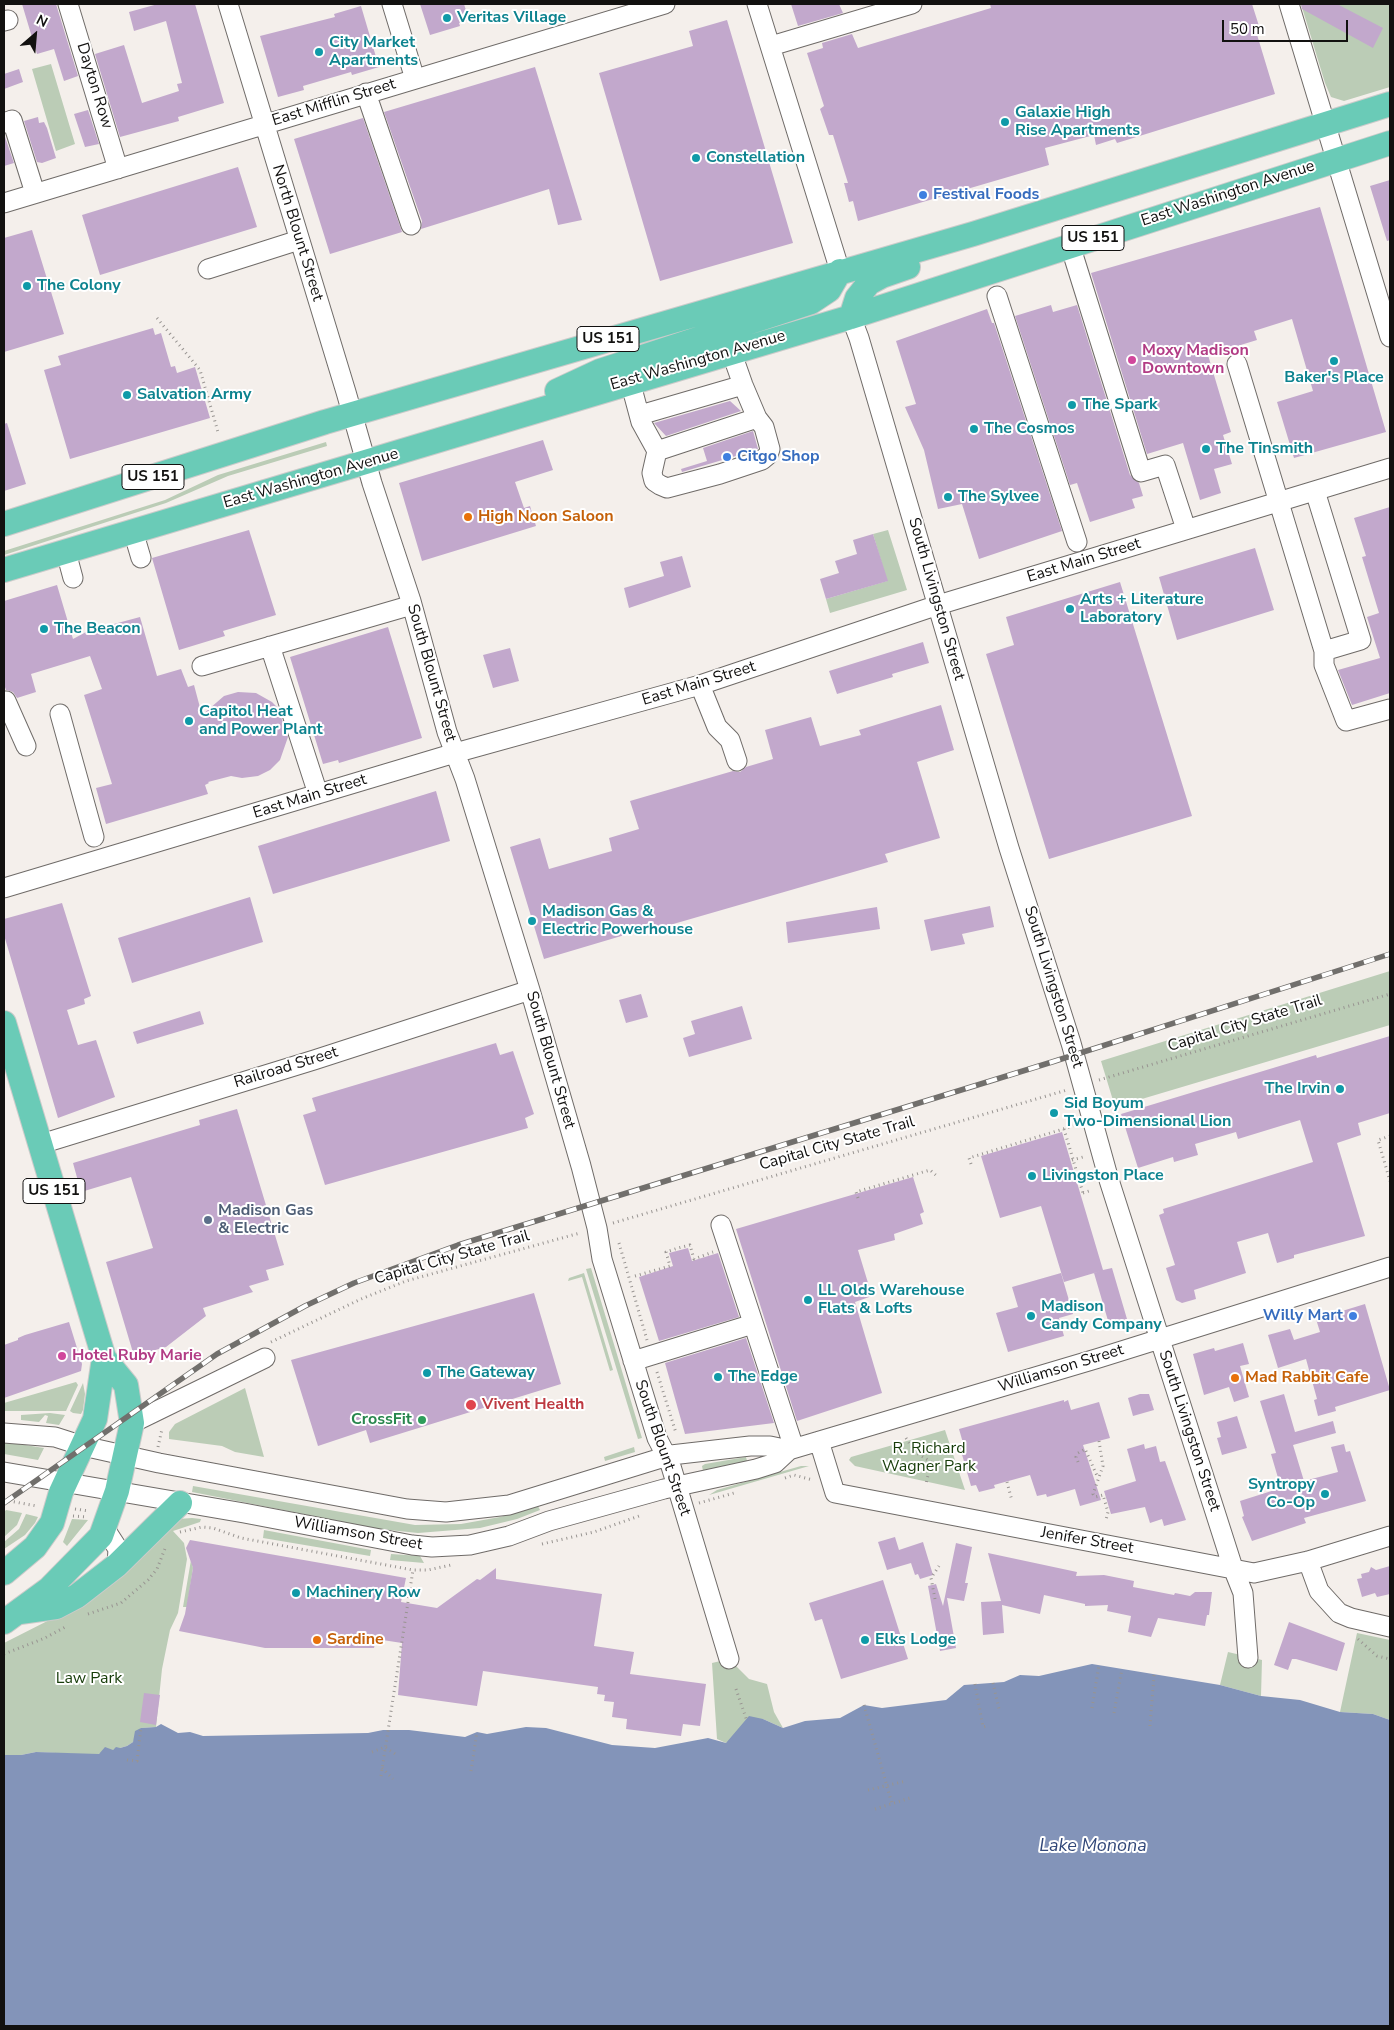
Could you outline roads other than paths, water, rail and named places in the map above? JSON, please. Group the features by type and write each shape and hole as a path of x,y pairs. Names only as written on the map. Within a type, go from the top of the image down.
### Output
{"main road":[{"name":"US 151","path":"4,524 353,414 840,271 974,234 1390,104"},
{"name":"East Washington Avenue","path":"4,570 630,381 851,317 1390,143"},
{"path":"851,317 861,293 870,283 882,276 1064,219 1182,179 1197,164"},
{"path":"531,412 559,389 600,371 811,302 829,290 840,271"},
{"name":"US 151","path":"4,1023 104,1358 126,1385 132,1423 117,1491 96,1519 94,1544 49,1589 11,1617"},
{"name":"US 151","path":"4,1573 35,1547 52,1523 65,1483 95,1418 104,1358"},
{"path":"11,1617 62,1605 117,1565 180,1503"}],"street":[{"name":"Dayton Row","path":"68,4 118,168"},
{"name":"North Blount Street","path":"228,4 366,462"},
{"path":"392,4 415,79"},
{"name":"East Mifflin Street","path":"4,203 665,4"},
{"path":"757,4 840,271"},
{"path":"771,46 912,4"},
{"path":"1289,4 1389,330"},
{"path":"366,94 411,225"},
{"path":"4,123 12,120 35,193"},
{"path":"208,269 300,240"},
{"path":"1070,245 1141,472 1165,465 1186,529"},
{"path":"997,296 1077,542"},
{"name":"South Livingston Street","path":"851,317 859,338 1009,848 1071,1043 1109,1180 1233,1568 1243,1593 1248,1658"},
{"path":"630,381 640,415 657,451 652,473 654,481 668,488 720,474 762,460 768,455 770,449 764,427 757,418 742,385 731,351"},
{"path":"1237,364 1324,651 1324,665 1346,721 1390,709"},
{"path":"640,415 742,385"},
{"path":"657,451 757,418"},
{"name":"South Blount Street","path":"366,462 412,605 447,732 530,990 581,1166 597,1228 602,1259 657,1438 667,1457 677,1486 729,1659"},
{"name":"East Main Street","path":"4,888 455,753 700,685 938,605 1390,468"},
{"path":"1316,491 1361,640 1324,651"},
{"path":"133,531 141,558"},
{"path":"66,552 73,578"},
{"path":"202,666 412,605"},
{"path":"270,646 318,794"},
{"path":"700,685 717,727 730,740 737,761"},
{"path":"4,701 26,746"},
{"path":"60,714 94,837"},
{"name":"Railroad Street","path":"41,1144 314,1060 530,990"},
{"path":"721,1224 791,1449"},
{"name":"Williamson Street","path":"4,1433 55,1437 83,1446 126,1455 407,1508 446,1512 509,1505 667,1457 750,1446 791,1449 1160,1339 1390,1267"},
{"path":"633,1361 753,1324"},
{"path":"132,1423 257,1362"},
{"name":"Jenifer Street","path":"819,1441 835,1493 1254,1572 1308,1561 1390,1536"},
{"name":"Williamson Street","path":"4,1472 432,1547 470,1545 509,1536 549,1521 677,1486 710,1480 775,1463 791,1449"},
{"path":"96,1519 118,1549 117,1565"},
{"path":"1308,1561 1319,1591 1339,1613 1351,1618 1390,1627"}],"water":[{"name":"Lake Monona","path":"1092,1664 1220,1685 1261,1696 1300,1700 1340,1712 1373,1714 1390,1720 1390,2026 4,2026 4,1755 21,1755 36,1752 99,1754 105,1747 113,1750 116,1747 127,1746 133,1742 135,1731 141,1728 156,1727 161,1724 178,1733 190,1732 203,1736 368,1733 383,1730 409,1730 465,1737 477,1732 487,1734 526,1727 546,1728 612,1745 655,1748 708,1738 726,1743 749,1716 763,1719 783,1728 805,1721 840,1718 864,1705 882,1708 946,1700 964,1685 1004,1682 1020,1675 1039,1676"}],"railway":[{"path":"4,1503 217,1354 305,1306 354,1283 458,1245 1052,1062 1390,954"}],"place":[{"name":"Veritas Village","path":"447,18"},
{"name":"City Market Apartments","path":"319,52"},
{"name":"Galaxie High Rise Apartments","path":"1005,122"},
{"name":"Constellation","path":"696,158"},
{"name":"Festival Foods","path":"923,195"},
{"name":"The Colony","path":"27,286"},
{"name":"Moxy Madison Downtown","path":"1132,360"},
{"name":"Baker's Place","path":"1334,361"},
{"name":"Salvation Army","path":"127,395"},
{"name":"The Spark","path":"1072,405"},
{"name":"The Cosmos","path":"974,429"},
{"name":"The Tinsmith","path":"1206,449"},
{"name":"Citgo Shop","path":"727,457"},
{"name":"The Sylvee","path":"948,497"},
{"name":"High Noon Saloon","path":"468,517"},
{"name":"Arts + Literature Laboratory","path":"1070,609"},
{"name":"The Beacon","path":"44,629"},
{"name":"Capitol Heat and Power Plant","path":"189,721"},
{"name":"Madison Gas & Electric Powerhouse","path":"532,921"},
{"name":"The Irvin","path":"1340,1089"},
{"name":"Sid Boyum Two-Dimensional Lion","path":"1054,1113"},
{"name":"Livingston Place","path":"1032,1176"},
{"name":"Madison Gas & Electric","path":"208,1220"},
{"name":"LL Olds Warehouse Flats & Lofts","path":"808,1300"},
{"name":"Madison Candy Company","path":"1031,1316"},
{"name":"Willy Mart","path":"1353,1316"},
{"name":"Hotel Ruby Marie","path":"62,1356"},
{"name":"The Gateway","path":"427,1373"},
{"name":"The Edge","path":"718,1377"},
{"name":"Mad Rabbit Cafe","path":"1235,1378"},
{"name":"Vivent Health","path":"471,1405"},
{"name":"CrossFit","path":"422,1420"},
{"name":"Syntropy Co-Op","path":"1325,1494"},
{"name":"Machinery Row","path":"296,1593"},
{"name":"Sardine","path":"317,1640"},
{"name":"Elks Lodge","path":"865,1640"}],"park label":[{"name":"R. Richard Wagner Park","path":"929,1458"},
{"name":"Law Park","path":"89,1679"}]}
